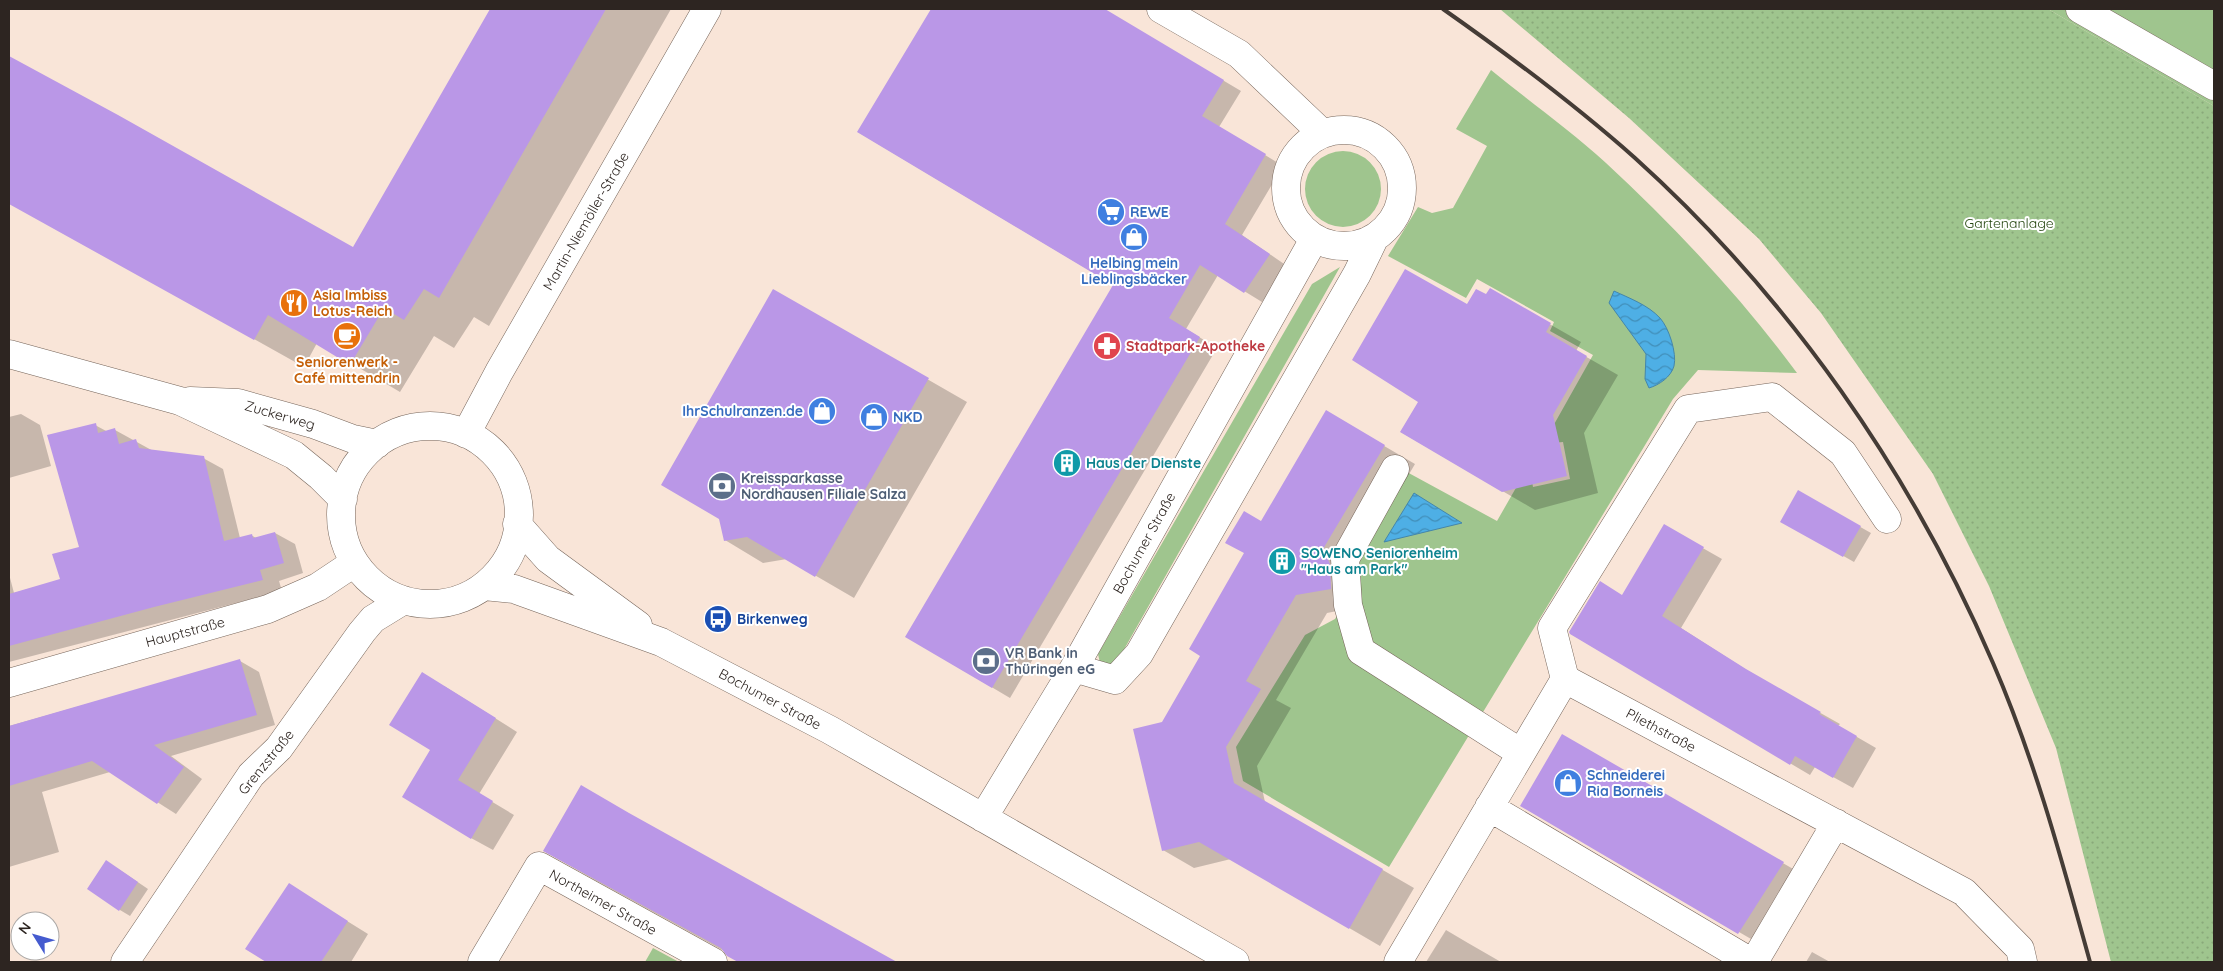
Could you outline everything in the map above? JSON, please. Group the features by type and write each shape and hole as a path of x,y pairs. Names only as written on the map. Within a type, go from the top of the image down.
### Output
{"street":[{"name":"Martin-Niemöller-Straße","path":"466,434 499,372 707,9"},
{"path":"1161,9 1238,54 1322,133"},
{"path":"2080,9 2214,86"},
{"path":"1074,668 1115,680 1138,654 1357,274 1374,239 1393,220 1401,202 1401,176 1394,157 1382,143 1363,132 1343,129 1322,133 1305,144 1290,164 1284,183 1288,209 1298,226 1314,240 1333,246 1354,246 1374,239"},
{"name":"Bochumer Straße","path":"983,818 1074,668 1314,240"},
{"name":"Zuckerweg","path":"9,354 180,401 294,456 321,477 342,499"},
{"path":"1398,962 1565,679 1552,628 1688,409 1772,397 1842,453 1887,518"},
{"name":"Zuckerweg","path":"180,401 238,403 313,424 353,439 377,444"},
{"path":"416,427 445,427 466,434 473,436 496,454 512,479 519,508 516,538 504,564 484,586 458,600 428,604 399,599 373,584 354,563 343,536 341,506 348,478 364,454 388,436 416,427"},
{"path":"1396,469 1345,559 1348,605 1361,652 1521,752"},
{"name":"Bochumer Straße","path":"517,524 548,559 661,642"},
{"name":"Hauptstraße","path":"9,683 268,609 318,587 354,563"},
{"name":"Bochumer Straße","path":"484,586 514,589 661,642 830,730 983,818 1199,953 1235,962"},
{"name":"Grenzstraße","path":"125,962 252,775 279,748 362,632 373,619 404,600"},
{"name":"Pliethstraße","path":"1565,679 1964,892 2020,949 2023,962"},
{"path":"1489,808 1753,962 1836,823"},
{"name":"Northeimer Straße","path":"482,962 539,866 713,962"}],"green space":[{"name":"Gartenanlage","path":"1500,9 2048,9 2214,106 2214,962 2111,962 2056,748 1989,586 1933,474 1821,313 1759,239 1629,118"},
{"path":"2048,9 2214,9 2214,106"},
{"path":"1491,70 1564,127 1632,187 1730,290 1797,373 1698,370 1673,399 1389,867 1243,781 1236,747 1305,635 1335,619 1358,582 1354,571 1405,471 1497,521 1529,465 1533,487 1570,479 1563,442 1543,444 1593,355 1550,331 1554,322 1477,279 1466,298 1388,256 1418,207 1432,213 1453,208 1487,146 1456,129"},
{"path":"1343,151 1358,154 1370,162 1378,174 1381,189 1378,204 1370,216 1358,224 1343,227 1328,224 1316,216 1308,204 1305,189 1308,174 1316,162 1328,154"},
{"path":"1340,267 1113,669 1100,663 1098,654 1312,284"},
{"path":"653,948 679,962 645,962"}],"water":[{"path":"1614,291 1650,309 1660,318 1669,334 1674,354 1674,366 1661,383 1653,387 1649,388 1645,379 1646,354 1609,303"},
{"path":"1414,493 1462,523 1384,542"}],"building":[{"path":"490,9 606,9 439,298 424,289 404,320 384,308 350,365 268,315 254,340 9,204 9,56 353,247"},
{"name":"REWE","path":"931,9 1105,9 1224,80 1202,116 1266,154 1225,224 1270,254 1244,293 1200,265 1169,318 1200,337 992,688 905,637 1113,285 857,132"},
{"path":"1405,269 1467,304 1476,289 1486,294 1490,288 1551,323 1546,332 1587,356 1553,415 1567,476 1502,492 1400,432 1418,402 1352,360"},
{"path":"773,289 929,378 815,577 747,537 724,541 719,519 661,485"},
{"path":"1326,410 1385,445 1323,549 1330,564 1331,589 1296,595 1246,681 1261,689 1226,747 1234,783 1383,869 1349,929 1199,842 1162,851 1133,729 1162,722 1200,656 1189,649 1244,553 1225,543 1244,511 1261,521"},
{"path":"96,423 98,433 115,428 119,444 136,439 139,448 204,456 224,541 252,534 253,538 275,532 284,563 260,570 263,580 9,646 9,594 60,579 52,554 79,547 47,435"},
{"path":"1798,490 1861,526 1843,557 1780,522"},
{"path":"1664,524 1704,547 1662,616 1746,669 1821,712 1819,714 1857,736 1833,778 1795,756 1790,765 1570,634 1569,632 1600,581 1622,595"},
{"path":"240,659 257,715 154,745 184,767 157,804 92,761 9,786 9,726"},
{"path":"422,672 496,718 458,780 493,801 471,839 402,797 430,750 389,725"},
{"path":"1562,734 1784,862 1738,934 1520,806"},
{"path":"581,785 897,962 738,962 727,956 721,948 543,851"},
{"path":"106,860 138,882 119,911 87,889"},
{"path":"289,883 348,921 321,962 266,962 245,949"}],"railway":[{"path":"1443,9 1589,119 1635,158 1692,212 1745,269 1795,329 1841,391 1885,456 1924,523 1960,592 1993,663 2035,774 2090,962"}],"place":[{"name":"REWE","path":"1111,212"},
{"name":"Helbing mein Lieblingsbäcker","path":"1134,237"},
{"name":"Asia Imbiss Lotus-Reich","path":"294,303"},
{"name":"Seniorenwerk - Café mittendrin","path":"347,336"},
{"name":"Stadtpark-Apotheke","path":"1107,346"},
{"name":"IhrSchulranzen.de","path":"822,411"},
{"name":"NKD","path":"874,417"},
{"name":"Haus der Dienste","path":"1067,463"},
{"name":"Kreissparkasse Nordhausen Filiale Salza","path":"722,486"},
{"name":"SOWENO Seniorenheim \"Haus am Park\"","path":"1282,561"},
{"name":"Birkenweg","path":"718,619"},
{"name":"VR Bank in Thüringen eG","path":"986,661"},
{"name":"Schneiderei Ria Borneis","path":"1568,783"}]}
